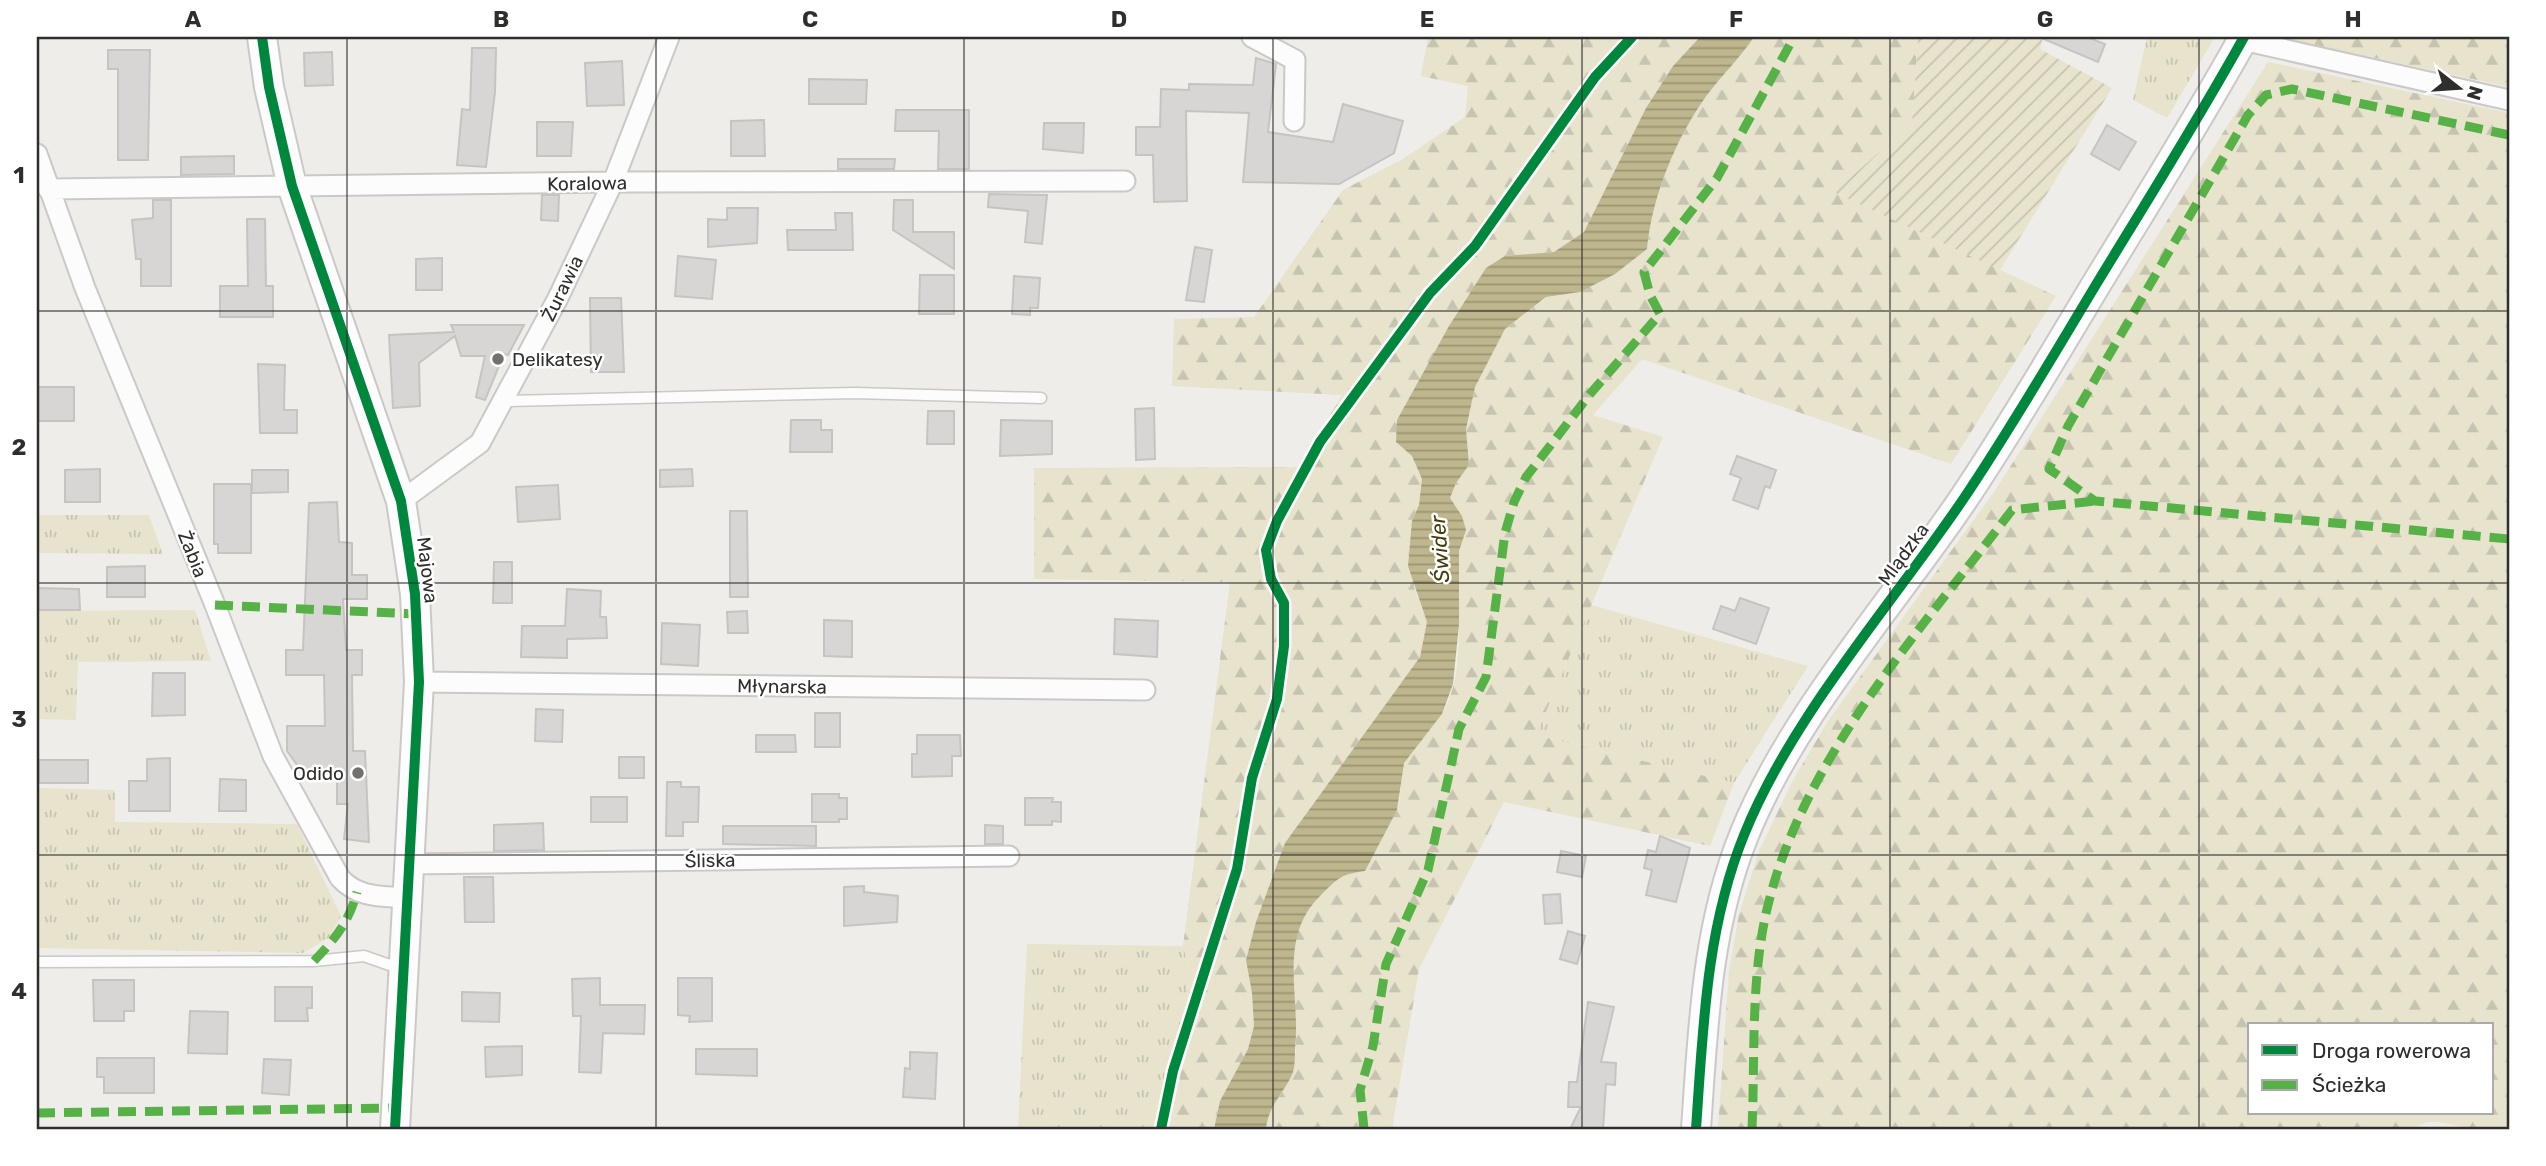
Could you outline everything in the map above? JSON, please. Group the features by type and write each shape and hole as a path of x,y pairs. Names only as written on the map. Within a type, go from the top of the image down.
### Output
{"street":[{"name":"Majowa","path":"262,37 269,87 292,186 401,501 415,594 419,682 395,1129"},
{"name":"Żurawia","path":"401,501 480,443 558,298 613,182 669,37"},
{"path":"1252,37 1295,60 1294,121"},
{"path":"2244,39 2509,100"},
{"name":"Mlądzka","path":"1696,1129 1704,1001 1718,914 1745,834 1784,757 1836,673 1923,557 1988,462 2244,39"},
{"name":"Żabia","path":"37,154 48,189 273,756 340,878 357,892 407,898"},
{"name":"Koralowa","path":"48,189 613,182 1125,181"},
{"name":"Młynarska","path":"419,682 1145,690"},
{"name":"Śliska","path":"410,864 1009,856"}],"lane":[{"path":"503,401 842,393 1041,398"},
{"path":"37,962 314,961 365,956 405,970"}],"green space":[{"path":"1428,37 1700,37 1673,66 1646,108 1584,232 1554,252 1505,256 1396,442 1412,456 1422,479 1419,505 1412,521 1414,587 1427,622 1420,657 1285,843 1246,960 1254,1026 1248,1049 1220,1101 1214,1129 1171,1129 1177,1110 1190,973 1183,946 1230,582 1034,579 1034,468 1297,467 1342,395 1172,386 1174,319 1254,317 1343,190 1403,159 1465,117 1468,86 1421,76"},
{"path":"1754,37 1918,37 1912,123 1834,192 2056,296 1951,464 1642,359 1593,415 1663,437 1536,735 1734,783 1710,846 1504,802 1419,969 1392,1129 1266,1129 1271,1111 1294,1067 1296,1031 1293,960 1300,925 1317,898 1374,840 1396,812 1406,758 1438,720 1451,695 1458,655 1459,552 1465,529 1461,515 1450,498 1456,483 1469,465 1466,429 1475,387 1505,329 1547,297 1580,292 1647,249 1660,188 1685,130 1707,95"},
{"path":"1918,37 2043,37 2040,49 2112,88 2000,270 1834,192 1912,123"},
{"path":"2147,37 2215,37 2167,118 2133,100"},
{"path":"2286,37 2509,37 2509,87 2288,39"},
{"path":"2268,62 2509,113 2509,1129 2474,1129 2435,1122 2414,1129 1718,1129 1729,970 1739,914 1759,851 1793,780 1828,721 1996,489"},
{"path":"37,515 149,515 163,554 37,553"},
{"path":"1591,605 1808,666 1734,783 1536,735"},
{"path":"195,610 211,661 78,662 76,720 37,719 37,611"},
{"path":"37,788 115,790 115,822 297,824 341,916 330,937 303,953 37,948"},
{"path":"1027,944 1183,946 1190,973 1177,1110 1171,1129 1018,1129"}],"water":[{"name":"Świder","path":"1700,37 1754,37 1707,95 1685,130 1660,188 1647,249 1615,274 1580,292 1546,297 1505,329 1475,387 1466,429 1469,465 1456,483 1450,498 1462,516 1466,530 1459,551 1459,624 1453,684 1442,714 1404,763 1397,810 1365,871 1345,875 1331,885 1307,913 1299,930 1294,969 1294,1067 1290,1079 1273,1106 1266,1129 1214,1129 1220,1101 1248,1049 1254,1026 1246,960 1256,922 1285,843 1420,657 1427,622 1408,566 1412,521 1419,505 1422,479 1412,456 1396,442 1397,420 1449,326 1486,268 1505,256 1554,252 1584,232 1646,108 1673,66"}],"building":[{"path":"2039,37 2087,37 2105,44 2098,62"},
{"path":"472,48 496,48 495,92 486,167 457,165 462,109 470,110"},
{"path":"108,50 150,50 148,160 118,160 118,69 108,69"},
{"path":"332,52 333,85 305,86 304,53"},
{"path":"1256,58 1276,64 1268,132 1333,142 1343,104 1403,121 1394,153 1339,184 1243,182 1249,113 1186,111 1187,201 1154,202 1153,155 1136,155 1136,127 1160,127 1161,89 1189,90 1189,84 1253,85"},
{"path":"622,61 624,105 587,106 585,63"},
{"path":"809,79 867,80 866,104 809,104"},
{"path":"896,110 969,110 969,169 938,169 939,131 895,131"},
{"path":"764,120 765,156 731,156 731,121"},
{"path":"537,122 573,122 571,156 537,156"},
{"path":"1044,123 1084,123 1083,153 1043,149"},
{"path":"2107,125 2136,142 2119,170 2091,154"},
{"path":"234,156 234,174 181,175 181,157"},
{"path":"838,159 895,159 894,169 838,169"},
{"path":"989,194 1047,195 1042,244 1025,242 1028,211 988,207"},
{"path":"542,195 559,195 558,221 541,220"},
{"path":"153,200 171,200 171,286 141,286 141,259 136,259 132,220 153,218"},
{"path":"894,200 913,200 913,232 954,232 954,269 893,230"},
{"path":"727,208 758,208 757,243 708,247 708,219 727,220"},
{"path":"835,213 852,213 853,250 788,250 787,230 836,230"},
{"path":"247,219 265,219 266,286 273,286 273,317 220,317 220,286 248,286"},
{"path":"1195,247 1212,250 1204,302 1186,300"},
{"path":"678,256 716,260 712,299 675,296"},
{"path":"442,258 442,290 416,290 416,259"},
{"path":"920,275 954,275 954,314 919,314"},
{"path":"1014,276 1040,278 1038,308 1030,308 1030,315 1012,314"},
{"path":"590,298 621,298 624,372 591,372"},
{"path":"451,325 524,325 508,355 504,354 485,400 476,397 485,356 461,356 455,336 419,363 420,406 393,408 389,335 454,332"},
{"path":"258,364 285,365 284,410 297,410 297,433 260,433"},
{"path":"37,387 74,387 74,421 37,421"},
{"path":"1154,408 1155,459 1136,460 1135,409"},
{"path":"928,411 954,411 954,444 927,444"},
{"path":"791,420 821,420 821,430 832,430 832,452 790,452"},
{"path":"1001,420 1052,421 1052,454 1000,456"},
{"path":"1737,456 1776,470 1770,488 1765,486 1758,509 1733,500 1741,478 1730,474"},
{"path":"100,469 100,502 65,502 65,470"},
{"path":"692,469 693,486 660,487 660,470"},
{"path":"252,470 288,470 288,492 252,493"},
{"path":"214,484 251,484 251,553 218,553 218,544 214,544"},
{"path":"558,485 560,519 518,522 516,487"},
{"path":"337,502 339,542 352,543 352,575 367,575 367,599 343,599 346,650 362,650 362,675 352,675 353,751 365,751 369,842 344,839 348,804 337,804 337,769 300,769 287,751 287,726 325,726 324,675 286,675 286,650 303,650 309,503"},
{"path":"730,511 747,511 748,597 730,597"},
{"path":"494,562 512,562 512,603 493,603"},
{"path":"145,566 145,597 107,597 107,567"},
{"path":"37,588 79,589 80,610 37,610"},
{"path":"567,589 601,591 600,617 606,617 607,638 567,639 567,658 521,657 522,626 565,626"},
{"path":"1740,598 1769,608 1756,644 1713,629 1721,606 1735,611"},
{"path":"747,611 748,633 728,633 727,612"},
{"path":"1115,619 1158,621 1157,657 1114,654"},
{"path":"824,620 852,621 852,657 824,656"},
{"path":"662,623 700,625 698,666 661,664"},
{"path":"153,673 185,673 185,715 152,716"},
{"path":"536,709 563,710 562,742 535,741"},
{"path":"815,713 840,713 840,747 815,747"},
{"path":"756,735 795,735 796,752 756,752"},
{"path":"917,735 960,735 961,756 952,756 952,776 912,777 912,754 917,754"},
{"path":"619,757 644,757 644,778 619,778"},
{"path":"170,758 170,811 129,811 129,781 147,781 147,759"},
{"path":"39,760 88,760 88,783 39,783"},
{"path":"220,779 246,780 246,811 219,811"},
{"path":"667,782 681,782 681,787 699,787 698,822 683,822 683,836 666,836"},
{"path":"812,794 839,794 839,798 847,798 847,819 839,819 839,822 812,822"},
{"path":"591,797 627,797 627,822 591,822"},
{"path":"1025,798 1053,798 1052,802 1061,802 1061,822 1052,821 1052,825 1025,825"},
{"path":"543,823 544,850 494,851 494,825"},
{"path":"985,825 1003,826 1003,844 985,844"},
{"path":"723,826 816,826 816,846 723,844"},
{"path":"1660,836 1690,848 1676,902 1646,895 1652,870 1644,868 1648,850 1656,852"},
{"path":"1561,851 1586,856 1582,877 1557,872"},
{"path":"464,877 493,877 494,922 465,922"},
{"path":"864,886 864,892 898,896 897,922 844,926 844,887"},
{"path":"1560,894 1562,923 1545,924 1543,895"},
{"path":"1568,931 1585,936 1577,964 1560,959"},
{"path":"600,978 600,1005 645,1005 644,1034 603,1033 601,1073 579,1072 581,1016 573,1016 572,979"},
{"path":"678,978 712,978 712,1021 689,1022 690,1016 678,1015"},
{"path":"93,980 134,980 134,1011 124,1011 124,1021 94,1021"},
{"path":"275,987 312,987 312,1008 307,1008 308,1021 275,1021"},
{"path":"462,992 500,993 499,1022 462,1021"},
{"path":"1588,1002 1614,1007 1601,1062 1616,1063 1615,1085 1606,1084 1603,1129 1570,1129 1581,1107 1568,1107 1569,1082 1577,1082"},
{"path":"190,1011 228,1012 227,1054 188,1053"},
{"path":"522,1046 522,1075 486,1077 485,1047"},
{"path":"696,1049 757,1049 757,1076 696,1074"},
{"path":"910,1052 937,1053 935,1099 903,1097 905,1068 910,1069"},
{"path":"97,1058 154,1058 154,1093 104,1093 104,1077 97,1077"},
{"path":"264,1059 291,1060 289,1095 262,1093"}],"marked path":[{"path":"1364,1129 1360,1090 1373,1046 1386,964 1428,870 1459,729 1486,677 1505,533 1514,502 1526,477 1590,394 1660,314 1650,295 1644,272 1717,178 1794,37"},
{"path":"2509,135 2292,89 2266,95 2248,115 2068,426 2049,469 2095,501 2509,539"},
{"path":"1752,1129 1755,1000 1764,923 1780,865 1803,810 1831,756 1900,654 2012,510 2095,501"},
{"path":"215,605 416,614"},
{"path":"314,961 340,930 357,892"},
{"path":"37,1113 396,1108"}],"cycle path":[{"path":"262,37 269,87 292,186 401,501 415,594 419,682 395,1129"},
{"path":"1161,1129 1173,1071 1237,869 1252,778 1277,699 1284,646 1284,603 1271,579 1266,550 1277,521 1320,442 1430,293 1475,246 1595,77 1632,37"},
{"path":"1696,1129 1708,980 1721,907 1744,835 1764,791 1815,705 1934,541 1997,447 2244,37"}],"place":[{"name":"Delikatesy","path":"498,359"},
{"name":"Odido","path":"358,773"}]}
